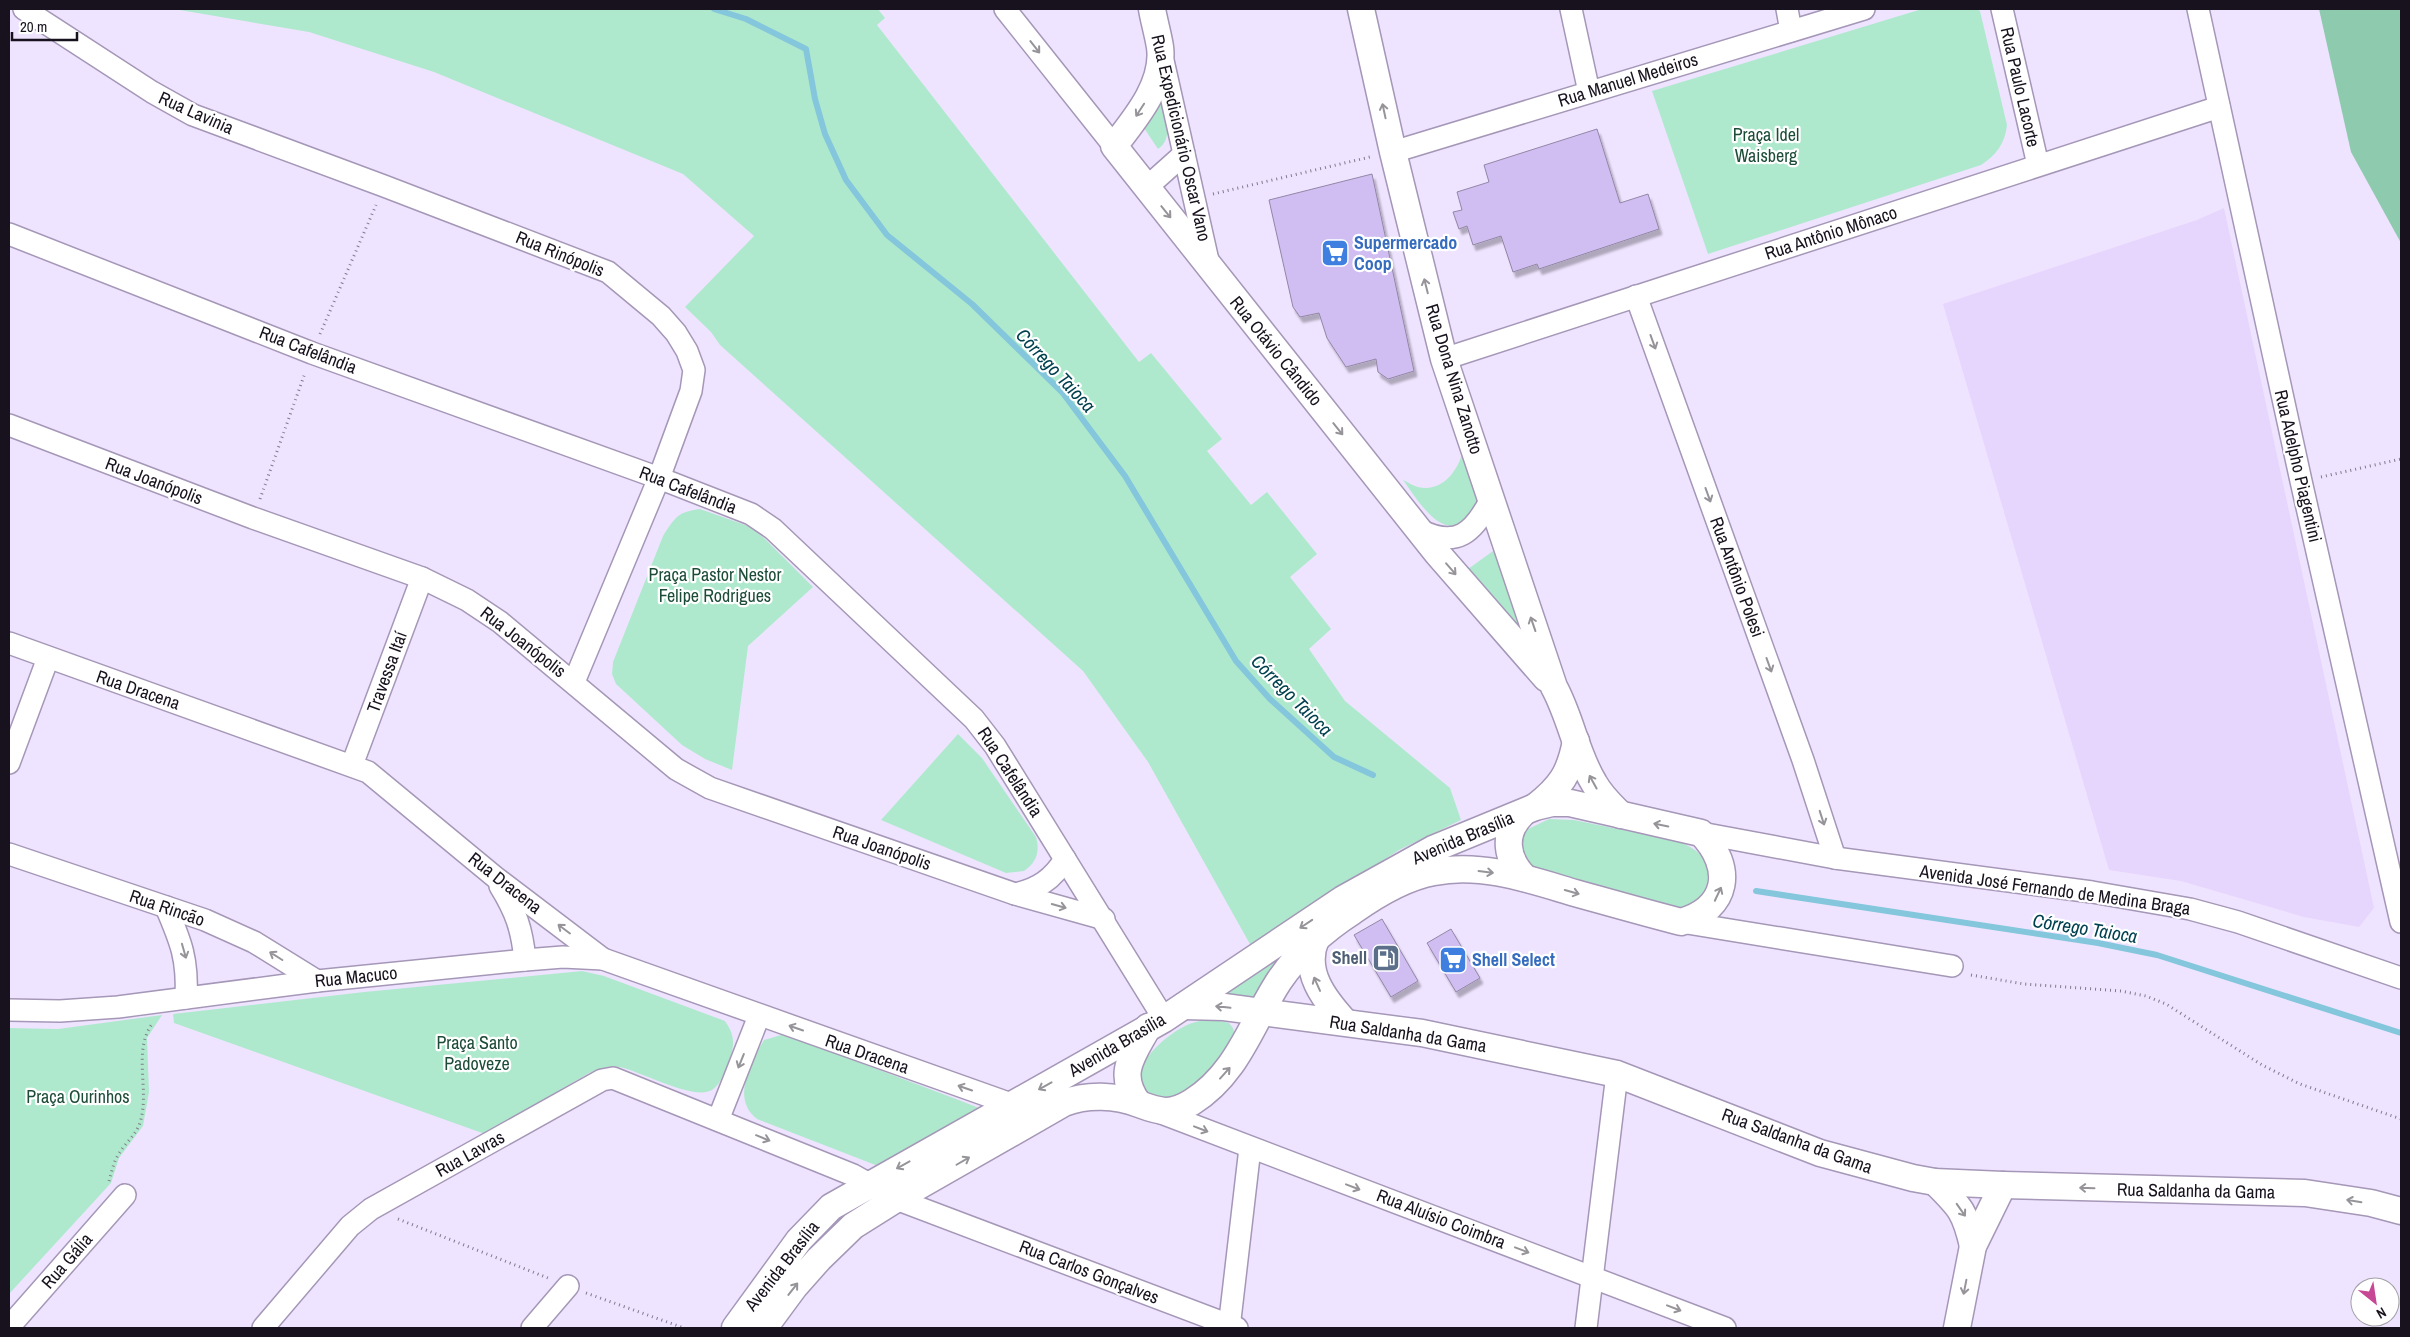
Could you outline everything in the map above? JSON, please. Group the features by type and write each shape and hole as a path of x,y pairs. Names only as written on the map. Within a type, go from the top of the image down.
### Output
{"main road":[{"name":"Rua Expedicionário Oscar Vano","path":"1152,9 1160,48"},
{"name":"Rua Dona Nina Zanotto","path":"1362,9 1393,152 1444,359 1554,687 1567,713 1576,741 1593,781 1602,796 1621,815"},
{"path":"1114,146 1141,110 1150,93 1158,70 1160,48"},
{"name":"Rua Otávio Cândido","path":"1114,146 1436,552 1554,687"},
{"path":"1576,741 1566,776 1556,789 1528,810 1511,827 1508,839 1514,865 1525,878 1681,922 1703,913 1713,903 1721,889 1722,867 1719,857 1713,846 1701,833"},
{"name":"Avenida José Fernando de Medina Braga","path":"1528,810 1563,802 1701,833"},
{"name":"Avenida Brasília","path":"735,1328 776,1270 814,1224 831,1208 871,1183 1166,1017 1343,899 1387,873 1433,849 1528,810"},
{"name":"Avenida Brasília","path":"764,1328 795,1286 838,1239 857,1223 1072,1100 1104,1097 1147,1107 1174,1110 1184,1107 1208,1090 1230,1068 1280,981 1316,939 1361,905 1408,880 1425,874 1461,870 1490,872 1525,878"},
{"path":"1316,939 1311,950 1313,973 1324,998 1345,1022"},
{"name":"Rua Saldanha da Gama","path":"1166,1017 1208,1006 1345,1022 1422,1033 1617,1074 1820,1153 1870,1168 1935,1182 2305,1194 2371,1203 2401,1211"},
{"path":"1147,1107 1129,1086 1127,1068 1166,1017"},
{"path":"1935,1182 1955,1202 1967,1219 1973,1246"},
{"path":"1957,1328 1973,1246 2003,1185"}],"street":[{"name":"Rua Lavinia","path":"24,9 152,92 193,115 384,186"},
{"name":"Rua Otávio Cândido","path":"1005,9 1114,146"},
{"path":"1571,9 1589,92"},
{"path":"1786,9 1791,31"},
{"name":"Rua Manuel Medeiros","path":"1393,152 1864,9"},
{"name":"Rua Paulo Lacorte","path":"2002,9 2038,165"},
{"name":"Rua Adelpho Piagentini","path":"2198,9 2301,481 2401,922"},
{"name":"Rua Expedicionário Oscar Vano","path":"1160,48 1210,268"},
{"name":"Rua Antônio Mônaco","path":"1444,359 2219,107"},
{"path":"1146,188 1184,154"},
{"name":"Rua Rinópolis","path":"384,186 608,272 661,316 676,333 687,351 694,370 691,391 660,478 574,682"},
{"name":"Rua Cafelândia","path":"9,234 312,352 660,478 751,514 773,529 974,719 996,746 1065,859 1166,1017"},
{"name":"Rua Antônio Polesi","path":"1636,296 1803,760 1835,858"},
{"name":"Rua Joanópolis","path":"9,425 253,518 422,578 467,600 500,622 676,769 710,788 1015,894 1104,919"},
{"path":"1420,530 1435,538 1452,538 1468,532 1480,520 1491,499"},
{"name":"Travessa Itaí","path":"352,765 422,578"},
{"name":"Rua Dracena","path":"9,643 352,765 376,777 495,877 603,959 1011,1104"},
{"path":"9,763 48,658"},
{"name":"Avenida José Fernando de Medina Braga","path":"1701,833 1835,858 2092,892 2190,909 2238,922 2401,978"},
{"name":"Rua Rincão","path":"9,854 205,920 254,942 317,981"},
{"path":"1015,894 1040,886 1059,870 1065,859"},
{"path":"495,877 515,910 520,925 525,960"},
{"path":"166,907 182,944 186,959 186,998"},
{"path":"1681,922 1952,966"},
{"name":"Rua Macuco","path":"9,1010 118,1007 317,981 525,960 563,957 603,959"},
{"path":"718,1120 759,1016"},
{"path":"1586,1328 1617,1074"},
{"name":"Rua Lavras","path":"263,1328 350,1226 371,1209 602,1080 613,1078 624,1081 871,1183"},
{"name":"Rua Aluísio Coimbra","path":"1147,1107 1250,1148 1593,1276 1725,1328"},
{"path":"1232,1327 1250,1148"},
{"path":"931,1179 941,1216"},
{"name":"Rua Carlos Gonçalves","path":"871,1183 896,1199 1232,1327"},
{"name":"Rua Gália","path":"9,1327 125,1195"},
{"path":"532,1328 568,1286"}],"path":[{"path":"1195,199 1393,152"},
{"path":"2301,481 2401,459"},
{"path":"1952,966 1968,974 2024,984 2121,991 2146,996 2166,1004 2262,1065 2344,1100 2401,1118"},
{"path":"125,1195 109,1181 119,1152 135,1134 140,1122 145,1093 142,1046 144,1036 155,1020 156,1002"},
{"path":"371,1209 568,1286 684,1328"}],"shaded area":[{"path":"2224,208 2374,908 2359,927 2304,917 2181,881 2109,870 1943,304 2197,220"}],"green space":[{"path":"174,9 878,9 885,18 877,25 1139,362 1151,353 1222,439 1207,451 1251,505 1267,492 1317,554 1290,577 1331,629 1309,649 1345,701 1450,788 1461,820 1399,850 1251,946 1148,762 1083,671 720,345 711,332 685,307 754,236 683,174 434,72 309,32"},
{"name":"Praça Idel Waisberg","path":"1922,9 1977,9 1980,11 2007,125 2002,143 1995,153 1981,165 1708,254 1652,91"},
{"path":"2319,9 2401,9 2401,243 2351,152"},
{"path":"1160,103 1164,106 1167,135 1163,145 1158,149 1144,128"},
{"path":"1463,450 1478,502 1467,518 1458,525 1449,526 1439,522 1430,515 1403,480 1416,486 1435,487 1453,472 1458,465"},
{"name":"Praça Pastor Nestor Felipe Rodrigues","path":"700,509 748,526 764,538 813,587 748,646 732,770 705,759 682,745 616,684 612,674 613,662 663,536 678,516"},
{"path":"1500,546 1531,647 1468,569"},
{"path":"958,734 982,758 1036,837 1038,847 1035,860 1024,871 1006,873 881,820"},
{"path":"1549,819 1574,820 1681,842 1696,851 1704,860 1707,879 1704,893 1697,903 1691,907 1671,907 1525,868 1520,833"},
{"path":"1296,945 1258,1000 1219,995"},
{"name":"Praça Santo Padoveze","path":"582,971 604,976 725,1021 731,1031 733,1045 723,1077 718,1084 712,1090 693,1092 619,1067 604,1068 589,1073 485,1134 174,1023 173,1014 364,992"},
{"name":"Praça Ourinhos","path":"162,1015 147,1038 149,1092 143,1126 119,1158 111,1183 9,1294 9,1028 58,1029"},
{"path":"1211,1019 1229,1023 1233,1028 1235,1034 1228,1058 1174,1104 1148,1094 1141,1085 1140,1075 1149,1055 1167,1037 1185,1026"},
{"path":"781,1035 792,1037 979,1108 978,1113 878,1166 757,1119 749,1111 745,1101 744,1091 749,1070 764,1040"}],"building":[{"path":"1597,129 1620,203 1648,194 1659,229 1539,269 1537,264 1513,272 1501,236 1473,245 1467,226 1459,229 1453,212 1462,210 1457,192 1489,182 1484,165"},
{"name":"Supermercado Coop","path":"1372,174 1414,371 1388,379 1378,372 1376,359 1346,367 1327,338 1319,313 1300,317 1293,307 1269,200"},
{"name":"Shell","path":"1382,919 1418,981 1391,997 1354,935"},
{"name":"Shell Select","path":"1451,929 1480,978 1456,992 1427,943"}],"waterway":[{"name":"Córrego Taioca","path":"714,9 746,19 806,49 815,99 825,134 846,180 887,235 972,304 1062,392 1125,476 1236,661 1270,699 1334,757 1373,775"},
{"name":"Córrego Taioca","path":"1756,891 2098,943 2157,955 2401,1033"}],"place":[{"name":"Supermercado Coop","path":"1335,253"},
{"name":"Shell","path":"1386,958"},
{"name":"Shell Select","path":"1453,960"}]}
